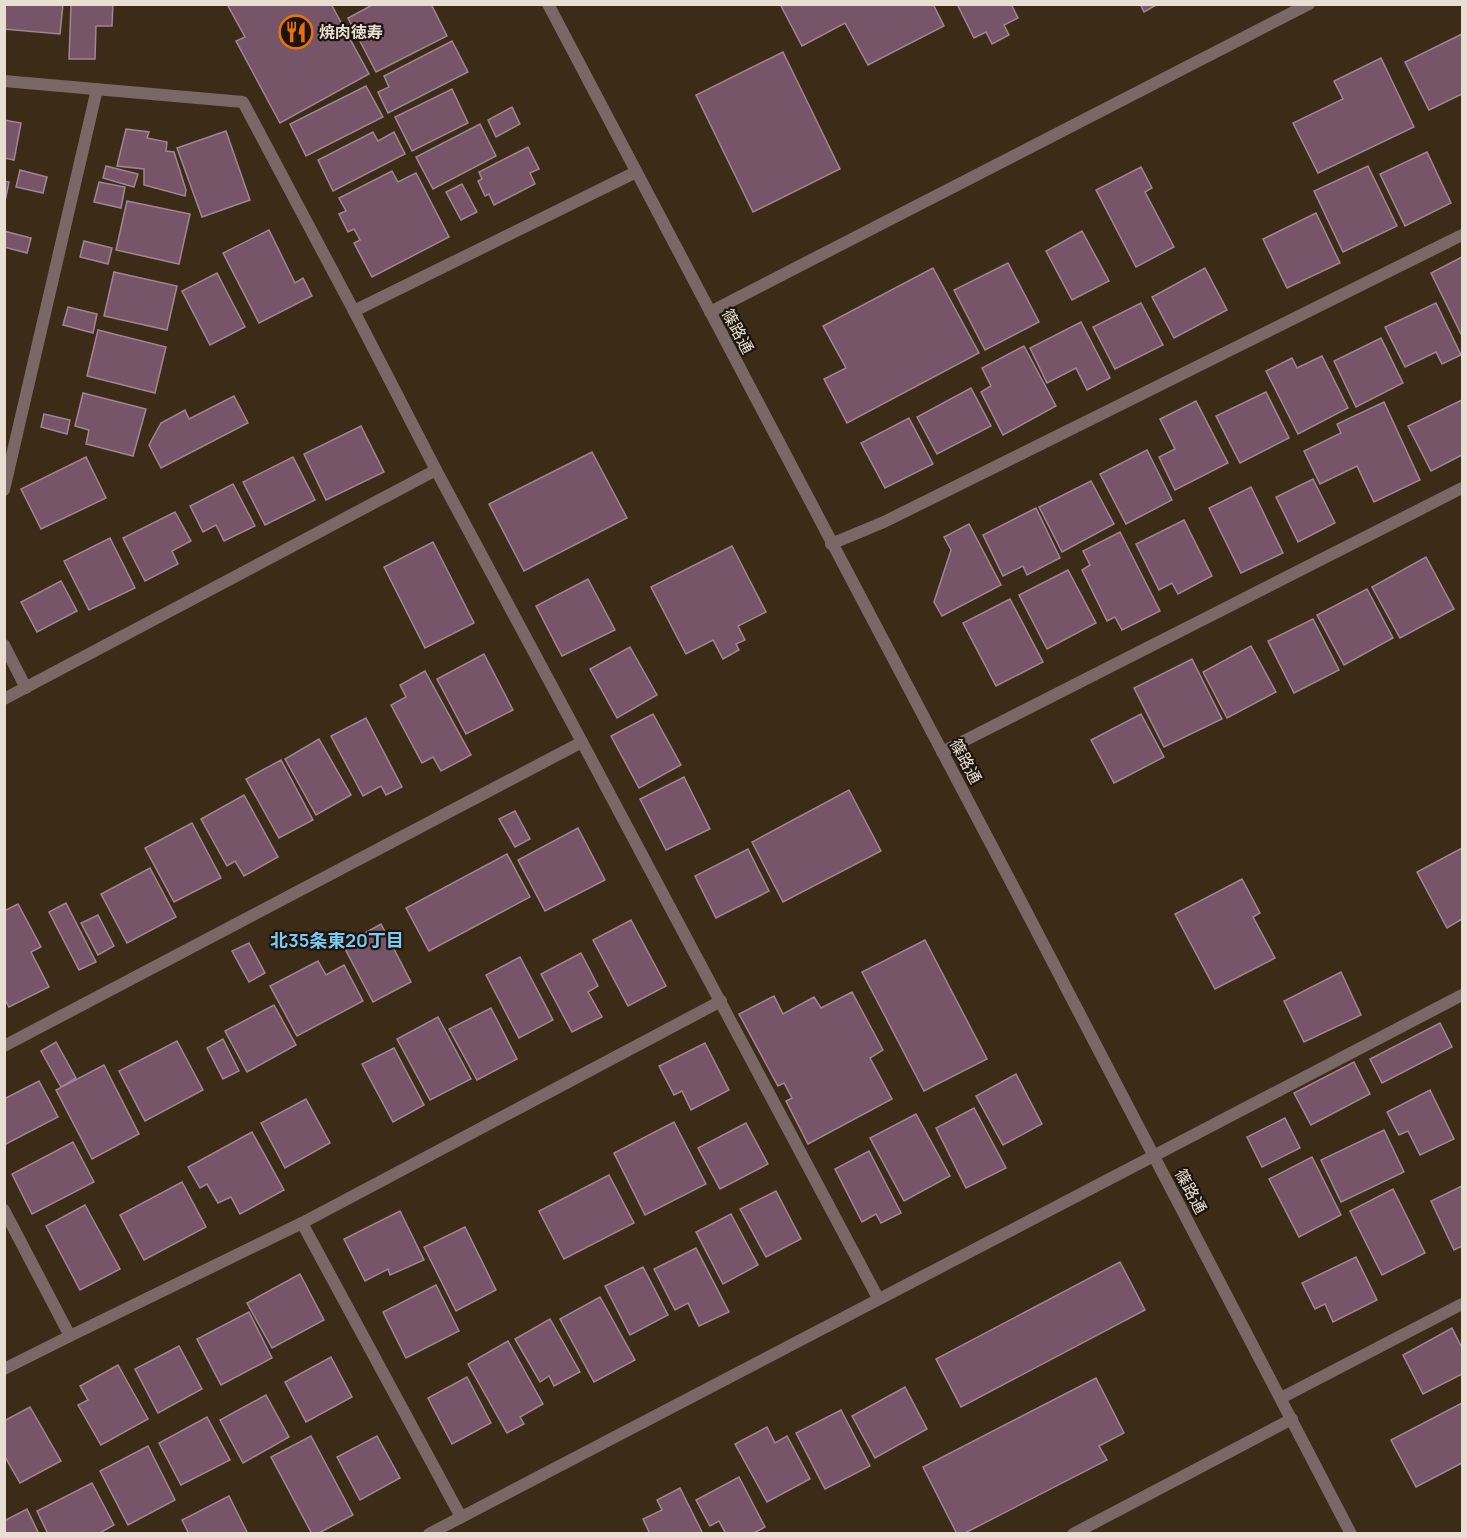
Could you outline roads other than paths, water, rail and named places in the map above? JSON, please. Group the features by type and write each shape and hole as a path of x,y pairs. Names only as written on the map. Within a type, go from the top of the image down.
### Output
{"street":[{"name":"篠路通","path":"548,4 1351,1533"},
{"path":"710,312 1309,4"},
{"path":"4,81 243,102 436,470 878,1298"},
{"path":"4,490 97,89"},
{"path":"354,311 636,172"},
{"path":"831,544 884,522 1462,235"},
{"path":"4,699 436,470"},
{"path":"942,752 1462,488"},
{"path":"4,645 26,688"},
{"path":"4,1046 582,742"},
{"path":"429,1533 1462,995"},
{"path":"4,1369 302,1222 721,1001"},
{"path":"4,1210 70,1335"},
{"path":"302,1222 461,1517"},
{"path":"1281,1398 1462,1304"},
{"path":"1073,1533 1292,1419"}],"place":[{"name":"焼肉徳寿","path":"296,32"}],"district":[{"name":"北35条東20丁目","path":"337,941"}]}
